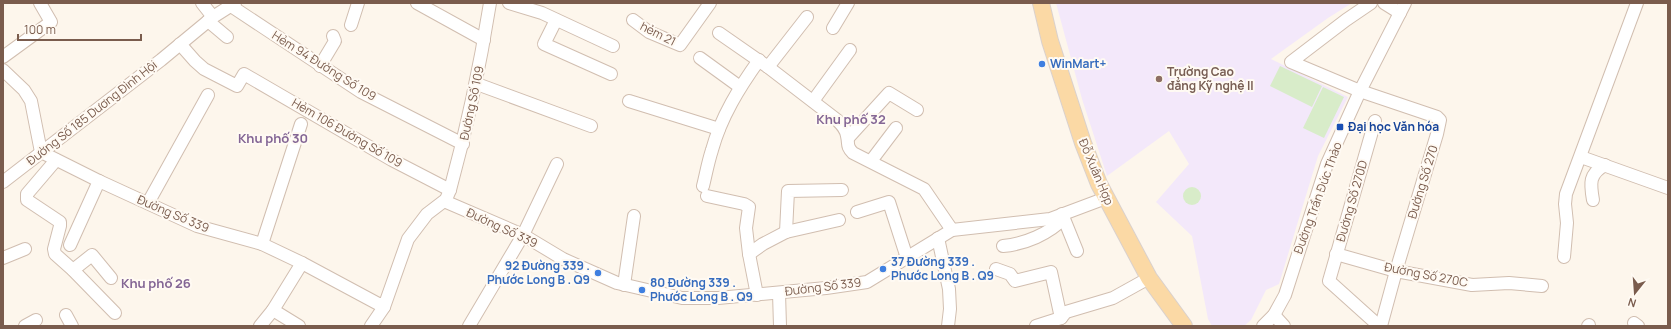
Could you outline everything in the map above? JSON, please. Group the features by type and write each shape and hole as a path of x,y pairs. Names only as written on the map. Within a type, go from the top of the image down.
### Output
{"main road":[{"name":"Đỗ Xuân Hợp","path":"1041,3 1050,41 1083,143 1106,198 1149,278 1184,326"}],"street":[{"path":"3,57 51,22 40,3"},
{"path":"202,3 210,19 227,37"},
{"path":"351,25 358,3"},
{"path":"417,3 484,40"},
{"name":"Đường Số 109","path":"444,201 450,190 463,144 477,84 490,3"},
{"path":"509,3 544,8 556,20 613,46"},
{"name":"hẻm 21","path":"633,20 649,32 680,45 710,3"},
{"path":"833,28 848,3"},
{"path":"1360,91 1291,62 1346,20 1372,3"},
{"path":"1384,3 1402,8"},
{"path":"1564,257 1567,223 1564,204 1566,194 1637,3"},
{"name":"Đường Số 185 Dương Đình Hội","path":"3,182 210,19 232,4"},
{"name":"Hẻm 94 Đường Số 109","path":"232,4 320,66 361,92 463,144"},
{"name":"Đường Trần Đức Thảo","path":"1263,326 1274,315 1285,295 1328,164 1360,91 1402,8"},
{"path":"757,295 749,254 746,228 749,207 705,191 712,149 719,129 740,87 764,64 807,17"},
{"path":"556,20 544,44 611,74"},
{"path":"719,33 764,64 837,120 845,128 848,138 848,148 853,153 924,189 952,230"},
{"path":"320,66 335,42 333,36"},
{"name":"Hẻm 106 Đường Số 109","path":"180,44 204,69 237,86 244,74 392,160 450,190"},
{"path":"813,101 850,50"},
{"path":"700,58 740,87"},
{"path":"3,70 24,90 31,101 41,152"},
{"path":"477,84 591,126"},
{"name":"Đường Số 270","path":"1360,91 1437,117 1440,120 1380,326"},
{"path":"848,138 889,93 917,110"},
{"path":"148,204 208,95"},
{"path":"629,101 719,129"},
{"name":"Đường Số 270D","path":"1375,120 1329,281 1380,326"},
{"path":"262,244 301,124"},
{"path":"871,161 896,128"},
{"name":"Đường Số 339","path":"41,152 99,181 197,226 262,244 302,263 384,307"},
{"path":"1581,157 1668,188"},
{"path":"56,160 26,197 30,203 60,222 54,249 55,254 73,270 115,313"},
{"path":"469,326 523,235 557,164"},
{"path":"1594,200 1591,183 1592,177 1598,169 1605,165"},
{"path":"70,245 99,181"},
{"path":"786,232 788,191 842,190"},
{"name":"Đường Số 339","path":"444,201 523,235 563,259 624,285 682,298 718,298 778,293 867,282 952,230 1050,219 1063,216 1106,198"},
{"path":"371,326 384,307 408,239 426,214 444,201"},
{"path":"857,212 888,202 907,258"},
{"path":"624,285 634,216"},
{"path":"1003,246 1022,242 1044,234 1058,224 1063,216"},
{"path":"1063,216 1077,251"},
{"path":"749,254 763,244 786,232 839,220"},
{"path":"938,238 949,289 950,309 948,326"},
{"path":"3,258 25,249"},
{"name":"Đường Số 270C","path":"1336,254 1396,270 1472,285 1509,283 1542,286"},
{"path":"73,270 92,255 112,278"},
{"path":"260,326 273,310 302,263"},
{"path":"996,269 1010,274 1015,281 1051,272 1061,318"},
{"path":"1036,326 1061,318 1066,312 1113,298 1149,278"},
{"path":"778,293 780,326"},
{"path":"273,310 299,326"},
{"path":"66,314 72,326"},
{"path":"1274,315 1284,326"},
{"path":"25,326 36,320"}],"shaded area":[{"path":"1056,3 1352,3 1328,18 1271,59 1348,97 1318,156 1279,284 1266,290 1251,320 1244,326 1212,326 1208,319 1192,236 1156,202 1189,164 1169,131 1107,176 1082,99"}],"green space":[{"path":"1280,66 1322,86 1312,107 1270,86"},
{"path":"1323,87 1344,97 1324,138 1303,128"},
{"path":"1188,187 1196,187 1201,192 1199,203 1196,205 1188,205 1183,200 1183,192"}],"place":[{"name":"WinMart+","path":"1042,64"},
{"name":"Trường Cao đẳng Kỹ nghệ II","path":"1159,79"},
{"name":"Đại học Văn hóa","path":"1340,127"},
{"name":"37 Đường 339 . Phước Long B . Q9","path":"883,269"},
{"name":"92 Đường 339 . Phước Long B . Q9","path":"598,273"},
{"name":"80 Đường 339 . Phước Long B . Q9","path":"642,290"}],"district":[{"name":"Khu phố 32","path":"851,119"},
{"name":"Khu phố 30","path":"273,138"},
{"name":"Khu phố 26","path":"156,283"}]}
